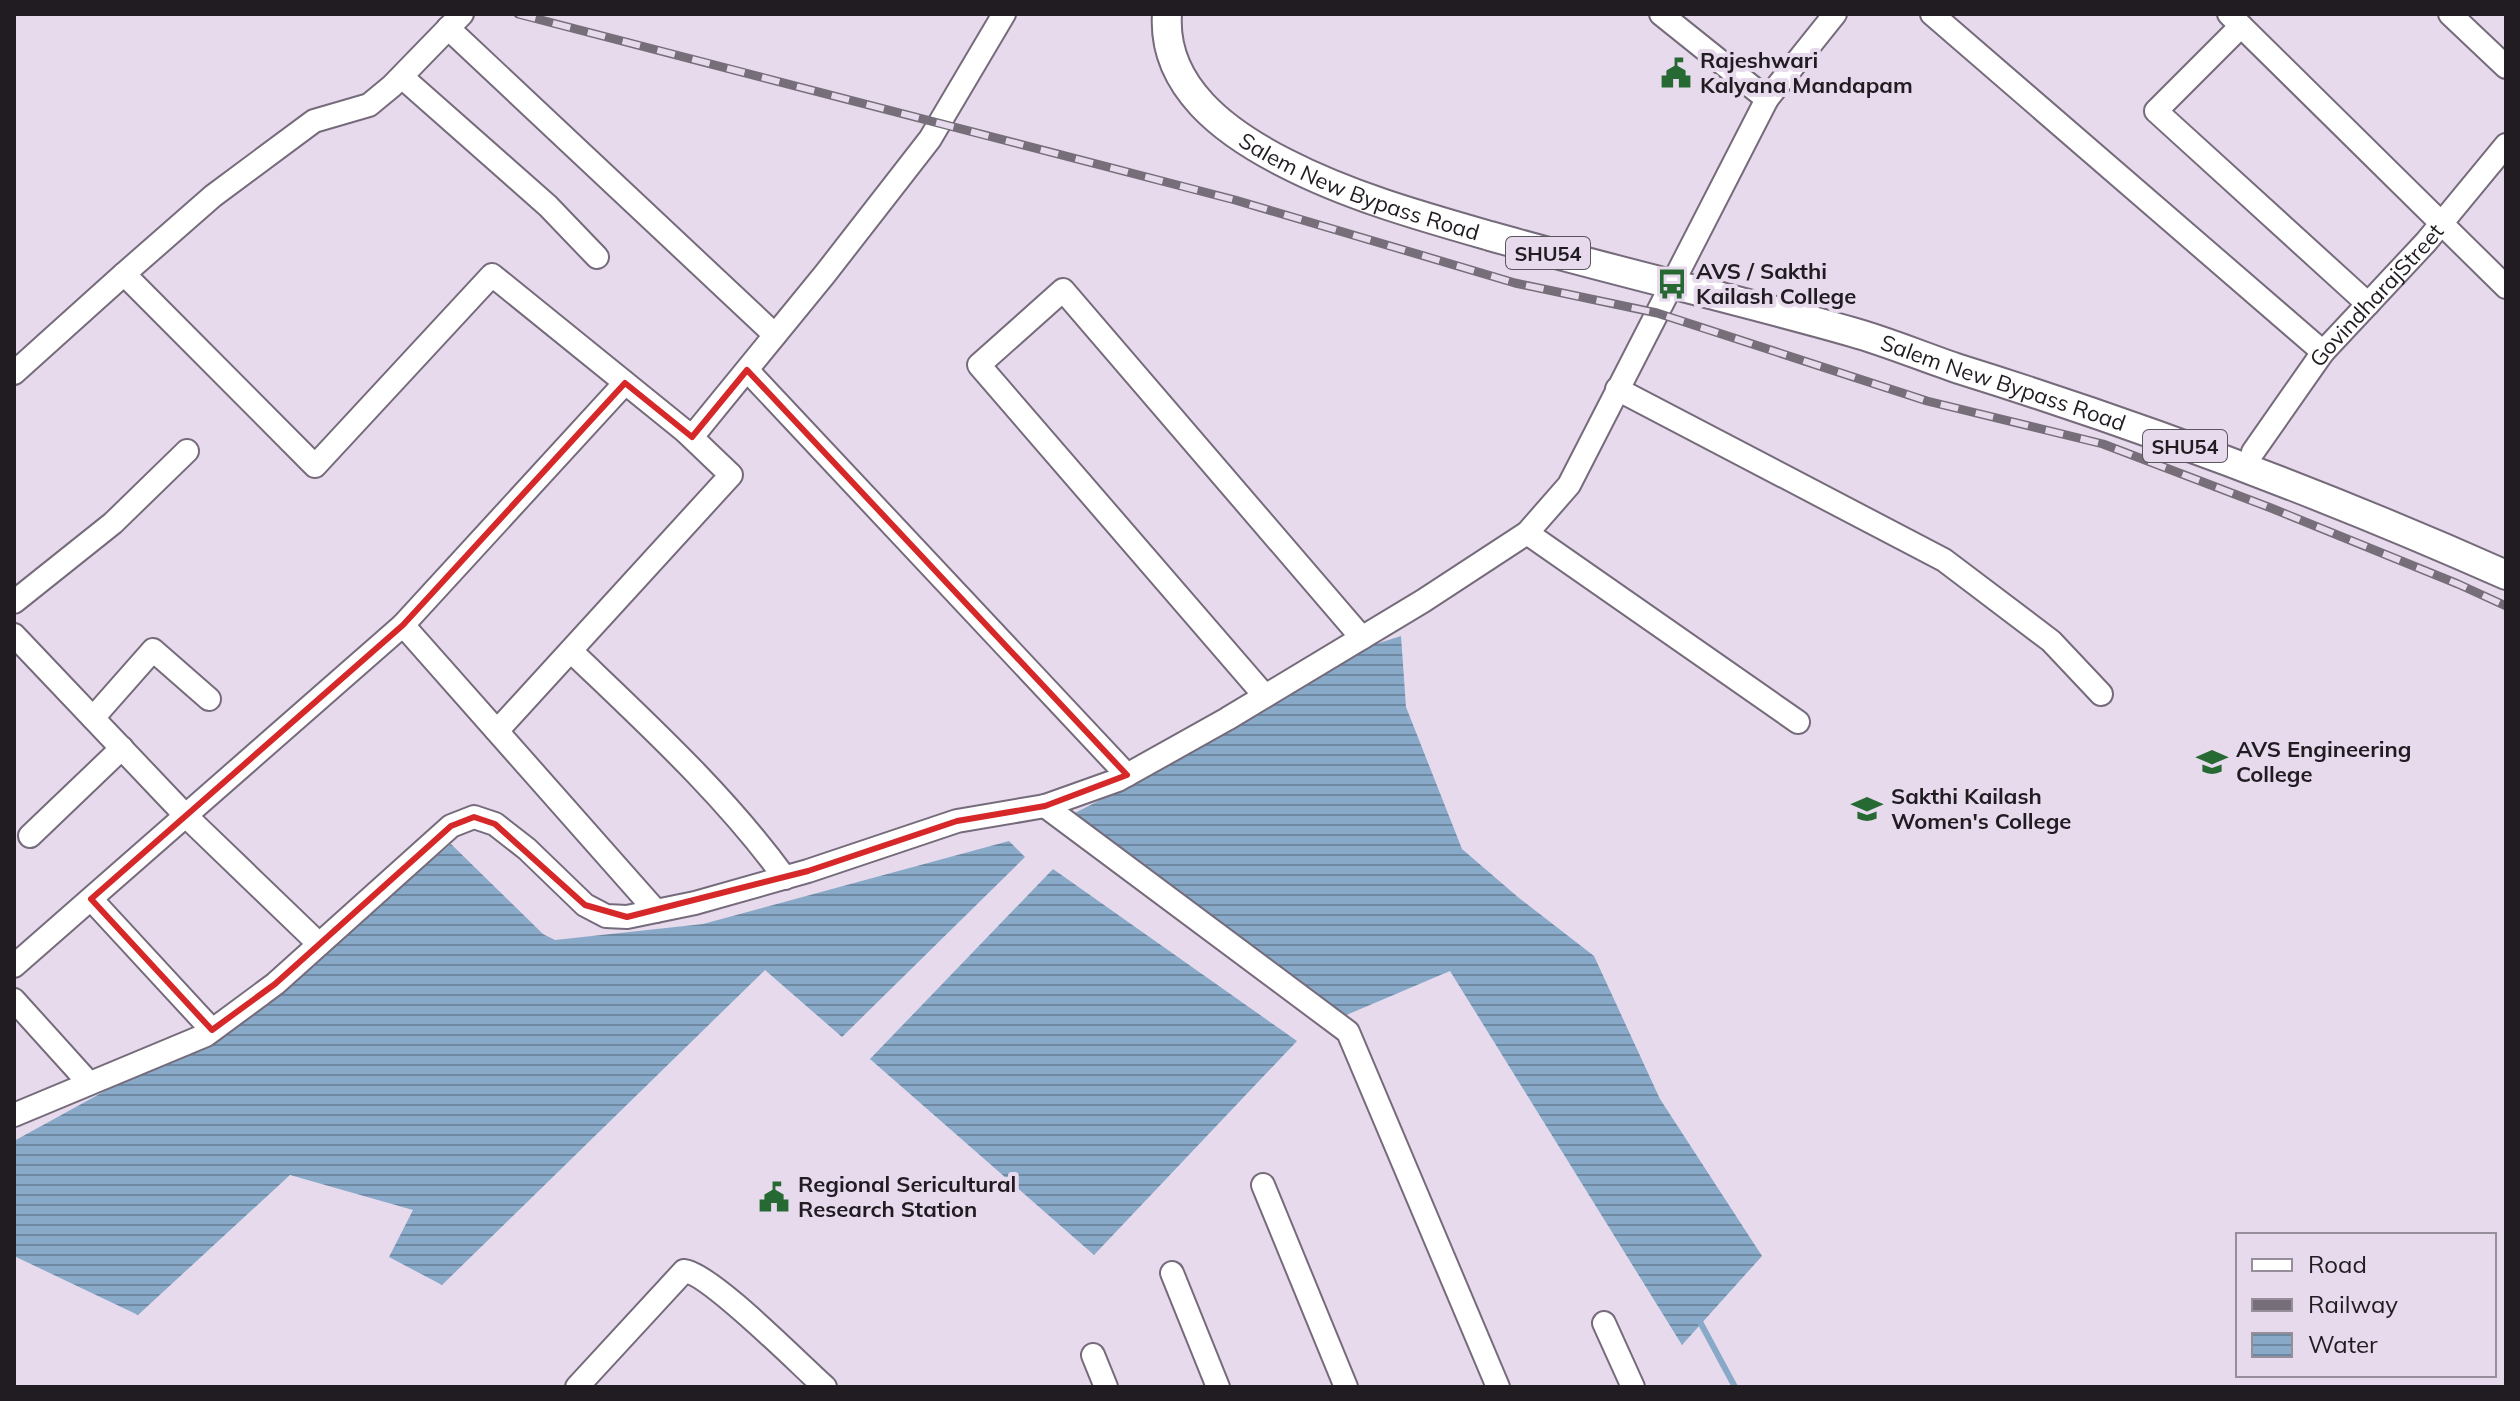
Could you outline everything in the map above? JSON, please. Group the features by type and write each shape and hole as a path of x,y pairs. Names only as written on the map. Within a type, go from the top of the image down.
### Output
{"main road":[{"path":"1151,14 1156,58 1181,102 1222,135 1249,143"},
{"name":"Salem New Bypass Road","path":"1167,14 1168,45 1182,81 1211,114 1249,143 1333,185 1393,207 1581,262 1857,333 2051,397 2404,530 2506,575"},
{"name":"Salem New Bypass Road","path":"1857,333 1959,351 2058,381 2253,452 2506,554"}],"street":[{"path":"686,432 696,432 930,139 1004,14"},
{"path":"1661,14 1767,99"},
{"path":"14,1115 212,1030 275,984 451,826 474,817 495,824 527,849 585,905 606,916 627,917 695,903 785,878 957,821 1045,806 1127,775 1362,638 1527,533 1569,485 1767,99 1835,14"},
{"path":"1932,14 2323,352"},
{"path":"2450,14 2506,67"},
{"path":"2368,304 2156,111 2235,20 2506,287"},
{"path":"14,373 213,196 314,121 369,105 402,77 455,21 775,335"},
{"path":"402,77 548,206 597,257"},
{"name":"GovindharajStreet","path":"2253,452 2323,352 2440,225 2506,145"},
{"path":"124,274 315,466 492,275 686,432 731,475 497,731"},
{"path":"1265,696 979,365 1063,290 1362,638"},
{"path":"747,370 1127,775"},
{"path":"14,966 403,625 625,383"},
{"path":"1617,389 1944,560 2051,641 2101,694"},
{"path":"14,602 113,523 187,451"},
{"path":"1527,533 1798,722"},
{"path":"403,625 656,911"},
{"path":"14,635 186,816 319,944"},
{"path":"93,718 153,650 209,699"},
{"path":"572,652 752,833 785,878"},
{"path":"30,836 122,748"},
{"path":"1045,806 1348,1032 1498,1387"},
{"path":"91,899 212,1030"},
{"path":"14,1000 89,1083"},
{"path":"1263,1185 1346,1387"},
{"path":"577,1387 684,1271 691,1272 718,1291 825,1387"},
{"path":"1172,1273 1218,1387"},
{"path":"1604,1323 1633,1387"},
{"path":"1093,1355 1106,1387"}],"highlighted area":[{"path":"747,370 1127,775 1045,806 957,821 808,871 627,917 585,905 495,824 474,817 451,826 275,984 212,1030 91,899 403,625 625,383 692,437"}],"water":[{"path":"1401,636 1406,707 1462,849 1594,956 1660,1099 1762,1256 1682,1345 1450,971 1344,1016 1069,816 1186,756 1357,650"},
{"path":"1009,841 1025,857 842,1037 765,970 442,1285 389,1257 413,1210 290,1175 138,1315 14,1256 14,1141 254,1009 451,844 543,934 555,940 703,924"},
{"path":"1053,869 1297,1041 1094,1255 870,1059"}],"waterway":[{"path":"1699,1320 1735,1387"}],"railway":[{"path":"518,14 1235,200 1515,283 1657,313 1927,401 2103,444 2271,508 2506,606"}],"place":[{"name":"Rajeshwari Kalyana Mandapam","path":"1676,73"},
{"name":"AVS / Sakthi Kailash College","path":"1672,284"},
{"name":"AVS Engineering College","path":"2212,762"},
{"name":"Sakthi Kailash Women's College","path":"1867,809"},
{"name":"Regional Sericultural Research Station","path":"774,1197"}]}
